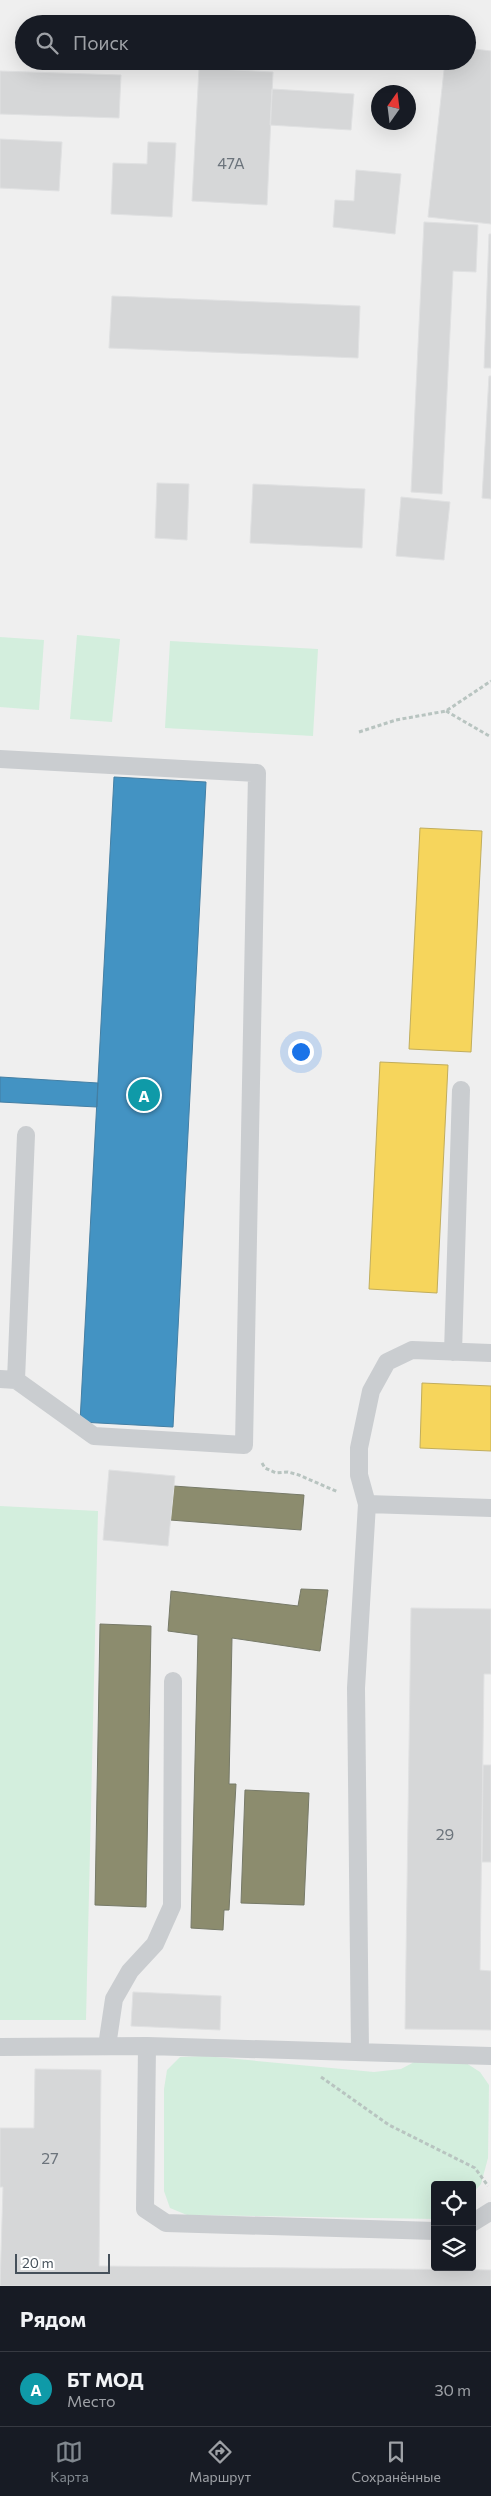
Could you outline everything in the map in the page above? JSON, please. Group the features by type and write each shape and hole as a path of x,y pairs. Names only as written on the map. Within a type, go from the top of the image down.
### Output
{"lane":[{"path":"0,759 257,773 244,1445 94,1436 8,1380 26,1136"},
{"path":"453,1352 461,1090"},
{"path":"360,2051 356,1688 367,1504 359,1475 359,1448 371,1390 387,1362 412,1350 491,1354"},
{"path":"367,1504 491,1508"},
{"path":"107,2046 114,2000 130,1971 155,1944 172,1906 173,1681"},
{"path":"0,2046 148,2046 491,2056"},
{"path":"148,2046 145,2209 166,2223 431,2231"},
{"path":"476,2220 491,2211"}],"path":[{"path":"360,732 396,720 446,711 491,681"},
{"path":"446,711 491,737"},
{"path":"244,1445 265,1468 276,1473 288,1472 367,1504"},
{"path":"306,2052 317,2074 390,2124 475,2168 491,2191"}],"green space":[{"path":"77,635 120,639 112,722 70,719"},
{"path":"0,637 44,640 39,710 0,707"},
{"path":"170,641 318,649 313,736 165,728"},
{"path":"0,1506 98,1511 86,2020 0,2020"},
{"path":"205,2056 374,2072 401,2069 418,2060 466,2063 480,2072 489,2085 488,2158 481,2184 476,2190 476,2181 431,2181 431,2219 187,2215 170,2208 164,2191 164,2089 167,2070 180,2057"}],"building: Жильё":[{"path":"420,828 482,831 471,1052 409,1049"},
{"path":"380,1062 448,1065 437,1293 369,1289"},
{"path":"422,1383 491,1386 491,1451 420,1448"}],"building: Школы":[{"path":"114,777 206,782 173,1427 80,1422"},
{"path":"0,1077 98,1083 97,1107 0,1102"}],"building: Промзона":[{"path":"173,1486 304,1495 301,1530 170,1520"},
{"path":"301,1589 328,1590 320,1651 232,1638 229,1784 236,1784 229,1910 224,1910 223,1930 191,1928 198,1635 168,1631 171,1591 298,1606"},
{"path":"100,1624 151,1626 146,1907 95,1905"},
{"path":"245,1790 309,1793 304,1905 241,1903"}],"building: Прочее":[{"path":"476,49 491,51 491,224 428,217 444,70 476,70"},
{"path":"199,70 273,72 267,205 192,201"},
{"path":"0,71 121,75 119,118 0,114"},
{"path":"272,89 354,94 351,130 270,125"},
{"path":"0,139 62,142 59,191 0,188"},
{"path":"148,142 176,143 172,217 111,214 113,163 147,164"},
{"path":"356,170 401,174 395,234 333,227 335,200 354,201"},
{"path":"424,222 478,225 476,272 453,271 442,494 411,492"},
{"path":"489,234 491,234 491,368 484,368"},
{"path":"112,296 360,306 358,358 109,348"},
{"path":"489,376 491,376 491,499 482,498"},
{"path":"157,483 189,484 187,540 155,538"},
{"path":"253,484 365,489 362,548 250,543"},
{"path":"401,497 450,502 444,560 396,556"},
{"path":"109,1470 175,1476 168,1546 103,1540"},
{"path":"411,1608 491,1609 491,1674 484,1674 480,1970 491,1971 491,2030 405,2029"},
{"path":"483,1765 491,1765 491,1862 482,1862"},
{"path":"133,1992 221,1996 220,2030 131,2026"},
{"path":"35,2069 101,2070 99,2266 431,2269 431,2271 491,2270 491,2286 0,2286 3,2187 0,2187 0,2128 34,2128"}],"place":[{"name":"БТ МОД","path":"144,1095"}]}
